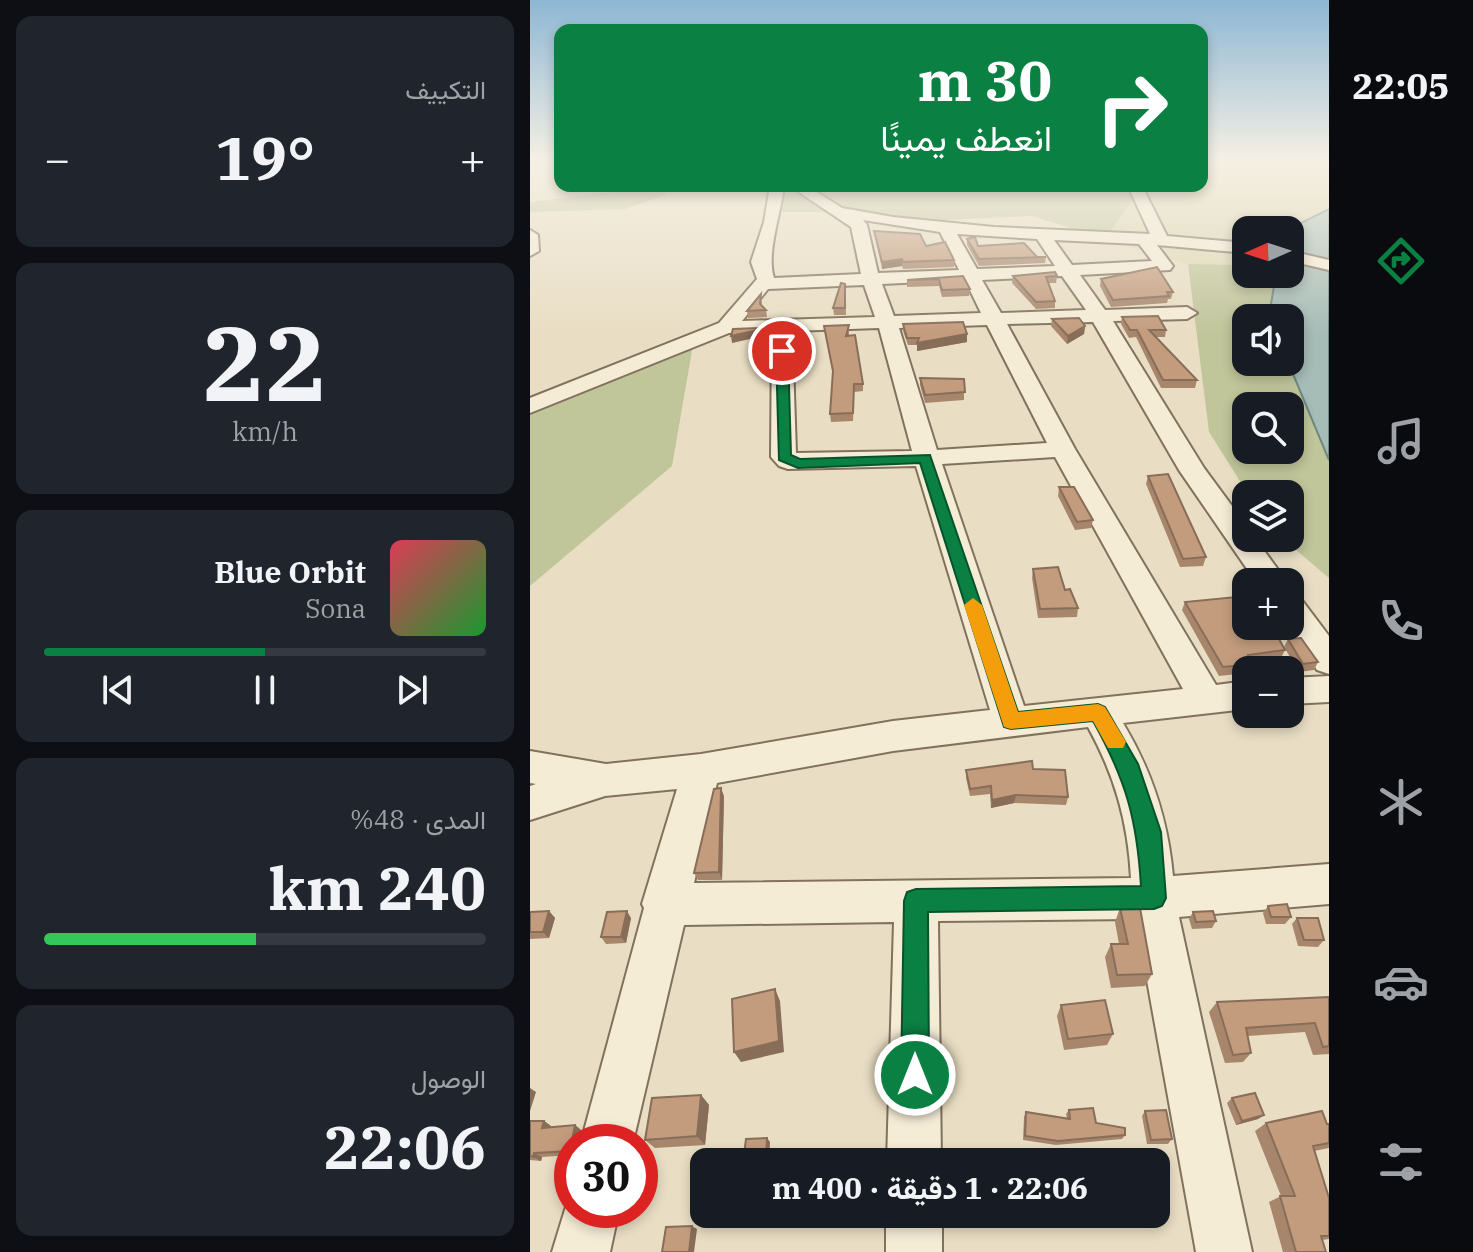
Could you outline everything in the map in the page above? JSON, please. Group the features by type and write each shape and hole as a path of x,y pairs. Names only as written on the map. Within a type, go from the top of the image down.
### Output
{"street":[{"path":"726,327 746,300 763,284 766,276 760,262 773,217"},
{"path":"850,217 859,225 861,244 925,458 1011,721"},
{"path":"874,217 947,230 1152,238 1232,247"},
{"path":"763,284 1164,266 1145,217"},
{"path":"947,230 1063,449 1205,697"},
{"path":"530,235 530,251"},
{"path":"1042,235 1100,316 1192,470 1262,568"},
{"path":"1304,259 1329,265"},
{"path":"530,406 726,327 1187,313"},
{"path":"782,325 784,457 798,464 1063,449"},
{"path":"1304,626 1329,661"},
{"path":"1304,690 1329,689"},
{"path":"530,803 606,780 701,770 893,736 1232,696"},
{"path":"1098,712 1128,764 1149,832 1154,898 1224,1252"},
{"path":"530,767 606,780"},
{"path":"611,1124 664,904 701,770"},
{"path":"664,904 1154,898 1329,884"},
{"path":"914,1148 916,901"},
{"path":"581,1252 587,1228"},
{"path":"914,1228 914,1252"}],"shaded area":[{"path":"1120,217 1232,217 1232,265 1188,264 1105,239"}],"green space":[{"path":"879,217 1001,217 901,222"},
{"path":"1037,217 1120,217 1105,239"},
{"path":"1188,264 1232,265 1232,288 1274,288 1272,304 1232,304 1232,376 1294,376 1301,392 1232,392 1232,464 1304,464 1304,400 1329,460 1329,578 1298,552 1304,552 1304,480 1239,480 1209,432"},
{"path":"693,345 672,466 530,586 530,409"}],"water":[{"path":"1312,217 1329,217 1329,460 1304,400 1304,392 1301,392 1294,376 1304,376 1304,304 1271,304 1274,288 1304,288 1304,221"}],"building":[{"path":"874,231 920,234 926,246 945,242 954,260 903,262 902,259 882,262"},
{"path":"975,237 978,246 1024,243 1037,257 1046,257 979,259 967,239"},
{"path":"1157,267 1173,292 1167,292 1169,296 1113,300 1101,279"},
{"path":"1055,272 1057,276 1046,277 1055,301 1036,302 1013,276"},
{"path":"963,276 970,289 942,290 939,279 907,280"},
{"path":"841,283 845,284 845,308 833,308"},
{"path":"761,294 760,304 766,310 747,311"},
{"path":"1158,316 1166,330 1149,330 1197,380 1163,380 1137,330 1130,330 1122,317"},
{"path":"1079,318 1085,326 1068,336 1052,319"},
{"path":"963,322 967,334 917,343 919,338 907,338 903,324"},
{"path":"849,325 846,336 855,335 863,384 854,384 853,413 830,414 833,371 824,326"},
{"path":"733,329 758,330 731,336"},
{"path":"920,378 964,379 965,392 925,395"},
{"path":"1168,474 1206,557 1183,559 1148,476"},
{"path":"1059,487 1074,487 1093,520 1077,522"},
{"path":"1058,567 1065,590 1070,589 1078,608 1040,609 1033,569"},
{"path":"1232,597 1232,640 1280,640 1285,650 1232,656 1232,666 1223,667 1185,602"},
{"path":"1289,640 1302,640 1318,662 1304,664 1304,656 1298,656"},
{"path":"1032,761 1033,769 1065,770 1068,797 1016,795 992,800 991,786 970,789 966,770"},
{"path":"721,788 719,872 694,873 714,789"},
{"path":"1287,904 1291,917 1271,917 1268,906"},
{"path":"1120,908 1140,908 1152,974 1117,975 1111,944 1128,944"},
{"path":"549,911 543,932 530,932 530,912"},
{"path":"627,911 621,937 601,937 607,912"},
{"path":"1213,911 1216,921 1196,922 1193,912"},
{"path":"1297,918 1318,918 1324,940 1304,940"},
{"path":"775,989 779,1041 734,1052 732,999"},
{"path":"1329,997 1329,1046 1323,1047 1315,1023 1246,1028 1251,1053 1233,1055 1217,1002"},
{"path":"1105,1000 1113,1034 1068,1039 1061,1005"},
{"path":"1255,1093 1264,1115 1242,1121 1232,1098"},
{"path":"701,1095 697,1136 658,1139 658,1124 648,1124 652,1098"},
{"path":"1093,1108 1096,1123 1125,1128 1125,1135 1058,1141 1025,1136 1026,1112 1070,1119 1069,1110"},
{"path":"1166,1110 1172,1139 1151,1140 1145,1111"},
{"path":"1322,1111 1329,1124 1329,1143 1313,1146 1329,1198 1329,1236 1321,1236 1326,1252 1296,1252 1280,1196 1295,1196 1266,1123"},
{"path":"530,1121 544,1121 542,1128 554,1127 554,1152 530,1156"},
{"path":"767,1138 767,1148 745,1148 746,1139"},
{"path":"690,1226 689,1252 662,1252 666,1227"}],"slow traffic":[{"path":"973,605 1011,721 1098,712 1115,742"}],"route":[{"path":"782,351 784,457 798,464 925,458 1011,721 1098,712 1128,764 1149,832 1154,898 916,901 915,1075"}]}
